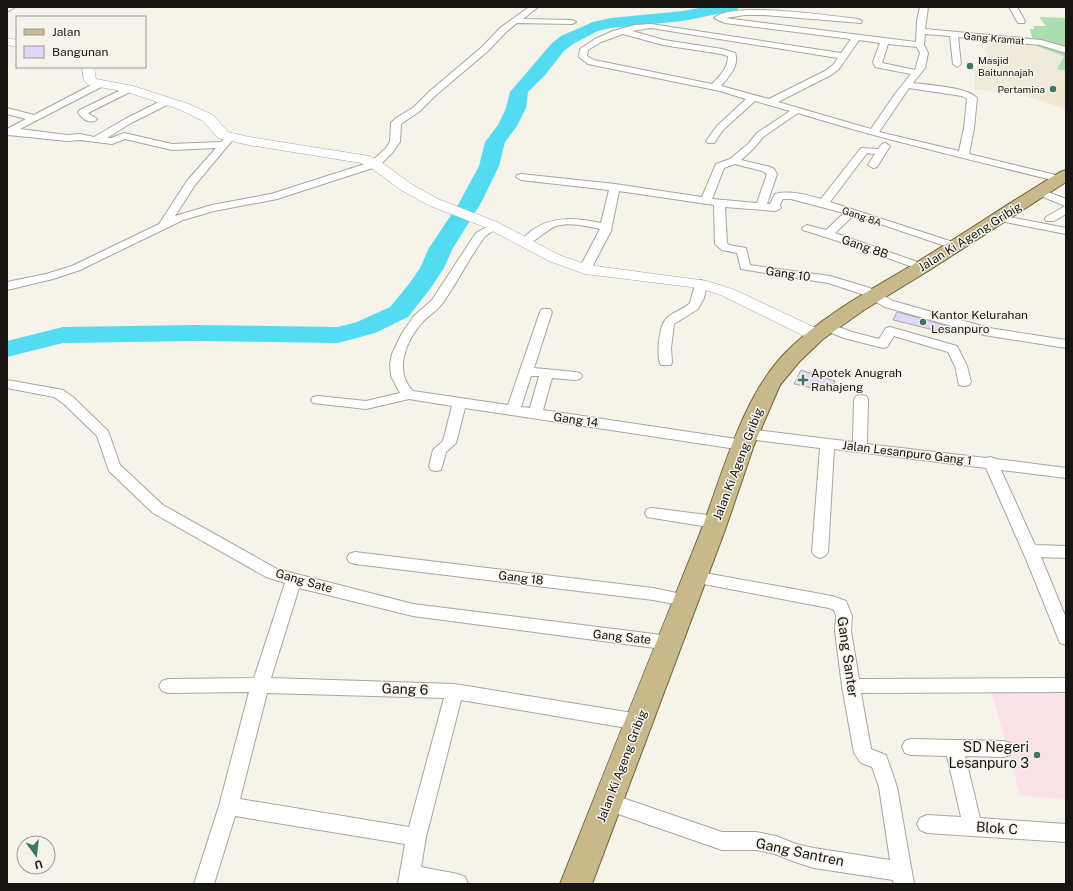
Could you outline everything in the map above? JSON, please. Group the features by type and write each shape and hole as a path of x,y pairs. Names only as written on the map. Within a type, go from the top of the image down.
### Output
{"main road":[{"name":"Jalan Ki Ageng Gribig","path":"576,884 670,643 746,440 771,383 792,358 822,331 874,296 922,268 1063,177"}],"street":[{"path":"7,286 76,268 164,224 199,212 273,197 378,167 395,142 396,123 426,101 503,30 534,7"},
{"path":"873,133 898,96 921,68 924,53 920,45 922,31 921,21 924,7"},
{"path":"1013,7 1021,21"},
{"path":"858,21 759,12 728,15 718,18 725,21 920,45"},
{"path":"514,21 572,22"},
{"path":"843,56 651,26 640,26 622,31 589,44 584,49 583,58 591,62 714,88 770,102 873,133 963,156 1063,177"},
{"path":"622,31 663,42 732,55 732,59 725,76 714,88"},
{"name":"Gang Kramat","path":"922,31 951,32 1041,43 1066,50"},
{"path":"951,32 957,64"},
{"path":"770,102 828,73 836,67 857,37"},
{"path":"885,41 877,62 878,65 917,73"},
{"path":"88,68 90,80 92,82 129,89 168,101 208,118 227,141"},
{"path":"8,132 100,84"},
{"path":"908,85 965,94 972,98 969,128 963,156"},
{"path":"92,119 85,116 83,112 129,89"},
{"path":"711,141 720,128 753,98"},
{"path":"96,140 128,121 168,101"},
{"path":"706,201 720,166 734,161 751,146 760,135 797,110"},
{"path":"7,111 35,118"},
{"path":"8,132 110,141 124,136 172,147 227,141 249,141 360,158 378,167 406,187 433,202 493,225 554,258 586,269 701,284 730,293 822,331 848,335 883,344 890,331 953,349 961,366 964,382"},
{"path":"873,165 890,137"},
{"path":"164,224 191,183 227,141"},
{"path":"824,203 864,150 881,152"},
{"path":"521,177 615,187 719,203 761,206 772,174 770,171 734,161"},
{"path":"586,269 606,227 615,187"},
{"path":"1040,192 1066,203"},
{"name":"Gang 8A","path":"761,206 776,208 776,201 781,195 792,196 824,203 955,246"},
{"name":"Gang 10","path":"719,203 720,239 723,246 743,250 745,267 830,280 866,291 874,296"},
{"path":"1050,219 1066,209"},
{"path":"828,234 851,212"},
{"path":"999,218 1066,231"},
{"path":"525,242 547,226 557,222 569,221 606,227"},
{"path":"318,400 366,405 409,395 402,387 396,371 396,362 408,332 418,319 430,311 480,235 493,225"},
{"name":"Gang 8B","path":"808,228 922,268"},
{"path":"666,362 666,330 668,324 670,321 688,311 696,304 701,284"},
{"path":"874,296 889,304 988,332 1066,344"},
{"path":"513,410 546,312"},
{"path":"526,371 575,376"},
{"path":"535,414 547,373"},
{"name":"Gang Sate","path":"7,384 58,393 69,401 103,434 114,467 158,509 272,573 413,610 670,643"},
{"name":"Gang 14","path":"409,395 686,436 746,440"},
{"path":"860,447 861,399"},
{"path":"436,466 440,450 450,440 460,402"},
{"name":"Jalan Lesanpuro Gang 1","path":"746,440 860,447 990,462 1066,473"},
{"path":"820,552 827,444"},
{"path":"990,462 1031,551 1066,638"},
{"path":"652,513 715,522"},
{"path":"1031,551 1066,552"},
{"name":"Gang 18","path":"356,558 686,600"},
{"name":"Gang Santer","path":"694,577 832,602 840,606 844,616 844,631 851,686 863,753 879,761 888,787 903,877"},
{"path":"204,884 229,806 260,685 294,580"},
{"name":"Gang 6","path":"168,686 260,685 455,691 639,722"},
{"path":"851,686 1066,685"},
{"path":"455,691 416,837 409,880 458,884"},
{"path":"911,747 1004,749"},
{"path":"954,749 973,827"},
{"name":"Gang Santren","path":"608,802 722,842 756,841 814,858 903,877"},
{"path":"229,806 416,837"},
{"name":"Blok C","path":"928,824 1066,833"}],"shaded area":[{"path":"987,38 1033,43 1039,47 1064,56 1057,69 1066,71 1066,82 1057,80 1026,96 974,89 974,70 982,70 983,63 980,63 977,56 988,56 984,47 989,47"},
{"name":"Pertamina","path":"1057,80 1066,82 1066,109 1026,96"},
{"name":"SD Negeri Lesanpuro 3","path":"1066,689 1066,800 1020,795 991,690"}],"green space":[{"path":"1039,17 1066,18 1066,49 1033,41 1030,29 1034,29 1033,26 1046,26"},
{"path":"1033,43 1066,51 1066,71 1057,69 1064,56 1039,47"}],"building":[{"name":"Kantor Kelurahan Lesanpuro","path":"897,312 948,326 946,333 893,320"},
{"path":"801,370 835,381 831,392 794,384"}],"waterway":[{"path":"7,349 63,335 195,333 338,335 366,328 399,312 418,289 432,268 441,248 470,203 489,166 495,142 507,126 516,108 519,92 539,71 558,47 567,40 593,27 611,23 683,16 731,7"}],"place":[{"name":"Masjid Baitunnajah","path":"970,66"},
{"name":"Pertamina","path":"1053,89"},
{"name":"Kantor Kelurahan Lesanpuro","path":"923,322"},
{"name":"Apotek Anugrah Rahajeng","path":"803,380"},
{"name":"SD Negeri Lesanpuro 3","path":"1037,755"}]}
